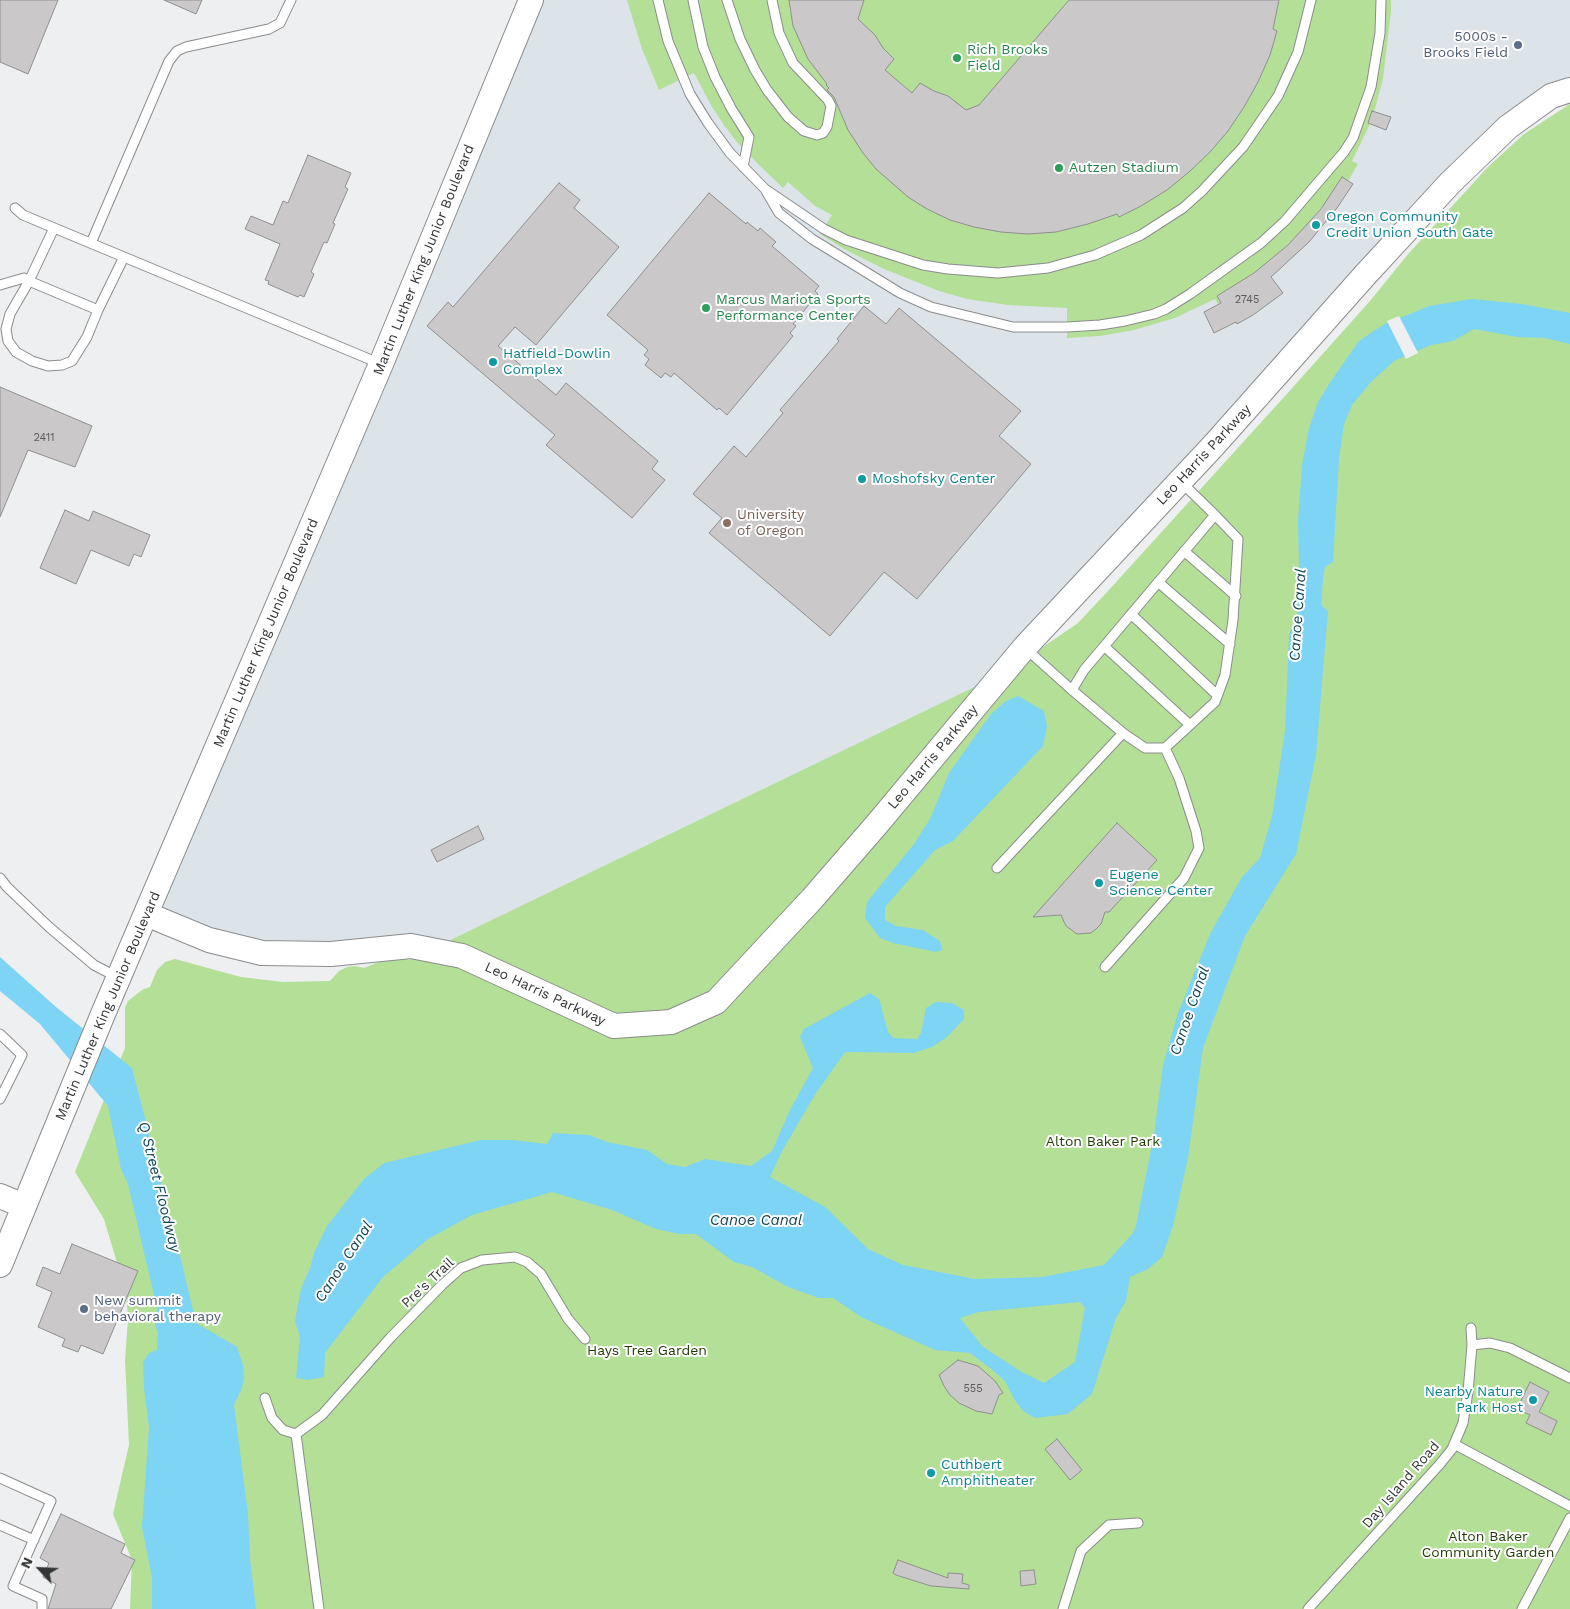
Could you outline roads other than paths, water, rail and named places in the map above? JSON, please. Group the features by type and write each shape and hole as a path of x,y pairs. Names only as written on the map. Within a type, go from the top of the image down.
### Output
{"street":[{"name":"Martin Luther King Junior Boulevard","path":"0,1265 118,978 382,364 531,0"},
{"name":"Leo Harris Parkway","path":"146,914 209,940 262,953 331,954 411,946 462,956 614,1026 671,1022 716,1002 871,831 1024,648 1250,407 1366,274 1450,182 1508,127 1551,96 1570,90"},
{"path":"0,1196 24,1206"}],"lane":[{"path":"91,243 169,61 177,51 186,46 269,29 280,23 291,0"},
{"path":"658,0 668,41 690,94 718,137 765,189 835,235 898,258 948,269 998,273 1048,268 1095,255 1141,235 1183,208 1236,156 1265,116 1289,74 1305,29 1311,0"},
{"path":"692,0 704,47 715,77 731,108 750,137 744,168"},
{"path":"727,0 744,50 774,99 788,117 804,130 817,135 823,133 829,120 831,106 828,100 793,63 780,33 772,0"},
{"path":"765,189 779,213 812,239 900,293 932,307 1013,327 1100,325 1154,314 1190,294 1261,243 1285,220 1344,152 1353,138 1371,87 1380,33 1381,0"},
{"path":"15,208 23,215 382,364"},
{"path":"54,228 10,314 6,329 8,341 16,352 32,361 48,366 62,365 72,361 86,337 124,257"},
{"path":"0,285 24,278 98,310"},
{"path":"1024,648 1123,733 1145,748 1165,748 1215,702 1226,675 1236,596 1238,539 1180,480"},
{"path":"1072,690 1084,670 1215,515"},
{"path":"1184,551 1236,596"},
{"path":"1158,582 1230,644"},
{"path":"1131,614 1218,695"},
{"path":"1104,646 1190,725"},
{"path":"997,868 1123,733"},
{"path":"1105,967 1184,878 1199,848 1180,778 1165,748"},
{"path":"0,878 49,927 94,965 118,978"},
{"path":"0,1034 22,1056 0,1099"},
{"name":"Pre's Trail","path":"296,1434 322,1415 391,1337 442,1285 461,1268 482,1260 516,1257 527,1262 541,1274 568,1319 585,1339"},
{"name":"Day Island Road","path":"1311,1608 1440,1464 1454,1444 1463,1423 1468,1392 1472,1345 1471,1328"},
{"path":"1472,1345 1490,1343 1510,1348 1570,1378"},
{"path":"266,1398 272,1418 283,1430 296,1434 319,1609"},
{"path":"1454,1444 1570,1506"},
{"path":"0,1478 51,1501 13,1586 42,1599 42,1609"},
{"path":"1522,1609 1570,1518"},
{"path":"1063,1609 1081,1551 1109,1525 1138,1523"},
{"path":"0,1525 34,1540"}],"water":[{"name":"Canoe Canal","path":"1472,299 1522,304 1570,313 1570,344 1545,338 1517,337 1474,329 1453,341 1431,345 1394,361 1371,382 1352,405 1344,424 1339,458 1333,562 1325,567 1323,579 1321,605 1328,611 1316,755 1296,854 1245,936 1203,1048 1188,1158 1173,1226 1162,1257 1148,1269 1130,1277 1126,1301 1116,1318 1092,1394 1068,1414 1035,1418 1023,1411 1014,1399 1005,1381 970,1353 935,1350 861,1317 833,1298 819,1298 788,1287 752,1267 734,1262 696,1234 679,1234 656,1229 612,1210 552,1192 472,1215 428,1239 383,1277 325,1353 324,1377 308,1380 296,1378 300,1337 295,1321 301,1289 314,1253 327,1226 364,1179 384,1163 481,1140 513,1140 547,1144 553,1133 589,1135 607,1142 647,1150 667,1164 685,1167 705,1159 751,1166 772,1151 790,1110 813,1068 800,1037 804,1029 870,993 879,999 888,1032 893,1038 917,1039 921,1033 926,1008 936,1002 952,1003 964,1010 964,1019 947,1037 932,1047 914,1053 845,1052 814,1096 781,1153 770,1177 825,1207 868,1249 903,1265 975,1279 1042,1277 1104,1265 1133,1233 1136,1225 1154,1135 1163,1065 1178,1013 1211,932 1242,877 1260,858 1272,816 1285,731 1289,636 1292,626 1296,625 1299,565 1298,520 1302,465 1309,428 1318,402 1359,341 1383,325 1429,306","holes":["1080,1302 1085,1308 1075,1362 1044,1383 1020,1371 983,1347 960,1318 979,1312"]},
{"path":"1018,696 1044,711 1047,726 1043,746 953,841 935,850 885,907 885,920 896,926 923,930 940,941 942,950 936,952 893,943 880,938 865,918 867,902 914,844 930,819 949,773 991,714 1006,701"},
{"name":"Q Street Floodway","path":"0,957 56,1007 132,1068 196,1323 237,1347 243,1365 244,1378 242,1388 234,1405 248,1514 250,1559 256,1609 152,1609 152,1578 142,1527 149,1427 143,1362 149,1353 157,1350 158,1332 155,1326 157,1308 128,1184 121,1169 108,1106 40,1024 0,991"}],"place":[{"name":"5000s - Brooks Field","path":"1518,45"},
{"name":"Rich Brooks Field","path":"957,58"},
{"name":"Autzen Stadium","path":"1059,168"},
{"name":"Oregon Community Credit Union South Gate","path":"1316,225"},
{"name":"Marcus Mariota Sports Performance Center","path":"706,308"},
{"name":"Hatfield-Dowlin Complex","path":"493,362"},
{"name":"Moshofsky Center","path":"862,479"},
{"name":"University of Oregon","path":"727,523"},
{"name":"Eugene Science Center","path":"1099,883"},
{"name":"New summit behavioral therapy","path":"84,1309"},
{"name":"Nearby Nature Park Host","path":"1533,1400"},
{"name":"Cuthbert Amphitheater","path":"931,1473"}],"park label":[{"name":"Alton Baker Park","path":"1103,1142"},
{"name":"Hays Tree Garden","path":"647,1351"},
{"name":"Alton Baker Community Garden","path":"1488,1545"}]}
